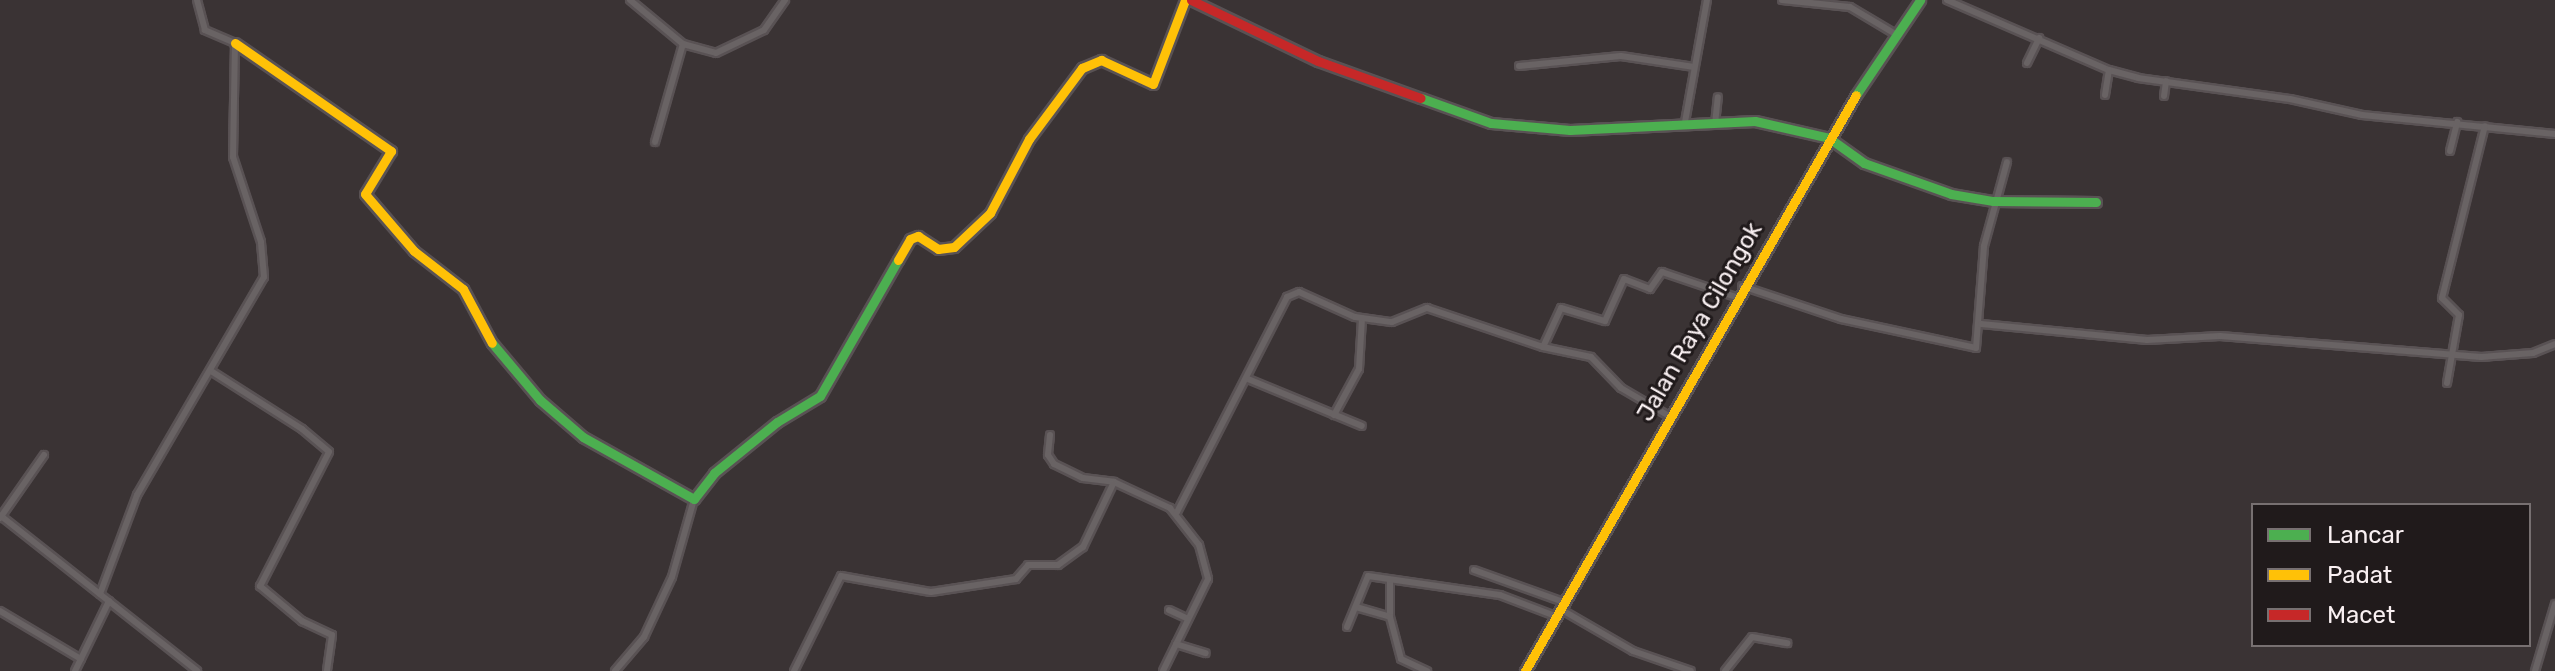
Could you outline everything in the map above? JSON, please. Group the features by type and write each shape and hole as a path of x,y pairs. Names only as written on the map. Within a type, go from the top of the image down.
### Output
{"main road":[{"path":"235,43 391,151 365,194 414,251 463,289 488,339 540,400 583,437 694,499 714,473 777,422 820,396 910,239 918,236 938,249 954,247 990,213 1029,139 1082,68 1101,60 1153,84 1185,0"},
{"path":"1191,0 1308,57 1483,121 1570,130 1685,122 1715,124 1755,121 1829,138 1864,163 1910,183 1996,201 2096,202"},
{"name":"Jalan Raya Cilongok","path":"1525,671 1829,138 1920,0"}],"street":[{"path":"100,594 122,526 182,412 211,371 265,270 261,242 233,157 235,43 205,30 197,0"},
{"path":"630,0 683,44 710,53 727,50 764,30 784,1"},
{"path":"1685,122 1707,0"},
{"path":"1782,0 1850,7 1897,35"},
{"path":"1947,0 2109,70 2362,115 2555,134"},
{"path":"2027,63 2039,38"},
{"path":"655,142 683,44"},
{"path":"1519,66 1621,56 1694,67"},
{"path":"2105,95 2109,70"},
{"path":"2164,96 2166,81"},
{"path":"1715,124 1718,97"},
{"path":"2450,151 2457,122"},
{"path":"2447,383 2459,315 2442,298 2485,126"},
{"path":"1742,286 1841,319 1970,348 1978,345 1984,246 2007,162"},
{"path":"1543,347 1561,308 1605,321 1624,279 1650,289 1662,272 1736,297"},
{"path":"1176,514 1248,379 1287,297 1299,292 1362,318 1392,322 1427,308 1543,347 1591,357 1621,388 1669,416"},
{"path":"1334,415 1359,369 1362,318"},
{"path":"1981,324 2147,340 2220,336 2451,355 2512,356 2555,344"},
{"path":"211,371 302,429 329,452 260,586 302,621 332,635 327,671"},
{"path":"1248,379 1362,426"},
{"path":"1050,435 1048,455 1054,464 1083,478 1114,482 1176,514 1208,568 1201,599 1163,671"},
{"path":"44,455 1,517 197,671"},
{"path":"794,671 841,576 931,592 1016,579 1028,565 1058,565 1083,547 1114,482"},
{"path":"615,671 644,637 687,537 684,520 694,499"},
{"path":"1474,570 1562,610 1633,651 1691,671"},
{"path":"1347,627 1366,577 1500,595 1562,610"},
{"path":"1390,581 1390,617 1401,659 1427,671"},
{"path":"75,671 109,601"},
{"path":"2535,671 2555,604"},
{"path":"1356,607 1390,617"},
{"path":"1169,610 1188,619"},
{"path":"0,611 81,659"},
{"path":"1725,671 1752,637 1787,643"},
{"path":"1176,644 1206,653"}],"traffic: fast":[{"path":"1856,95 1920,0"},
{"path":"1421,98 1491,123 1570,130 1755,121 1829,138 1864,163 1951,194 1993,201 2096,202"},
{"path":"492,343 540,400 583,437 694,499 714,473 777,422 820,396 898,260"}],"traffic: slow":[{"path":"898,260 910,239 918,236 938,249 954,247 990,213 1029,139 1082,68 1101,60 1153,84 1185,0"},
{"path":"235,43 391,151 365,194 414,251 463,289 492,343"},
{"path":"1525,671 1856,95"}],"traffic: jam":[{"path":"1191,0 1318,61 1421,98"}]}
